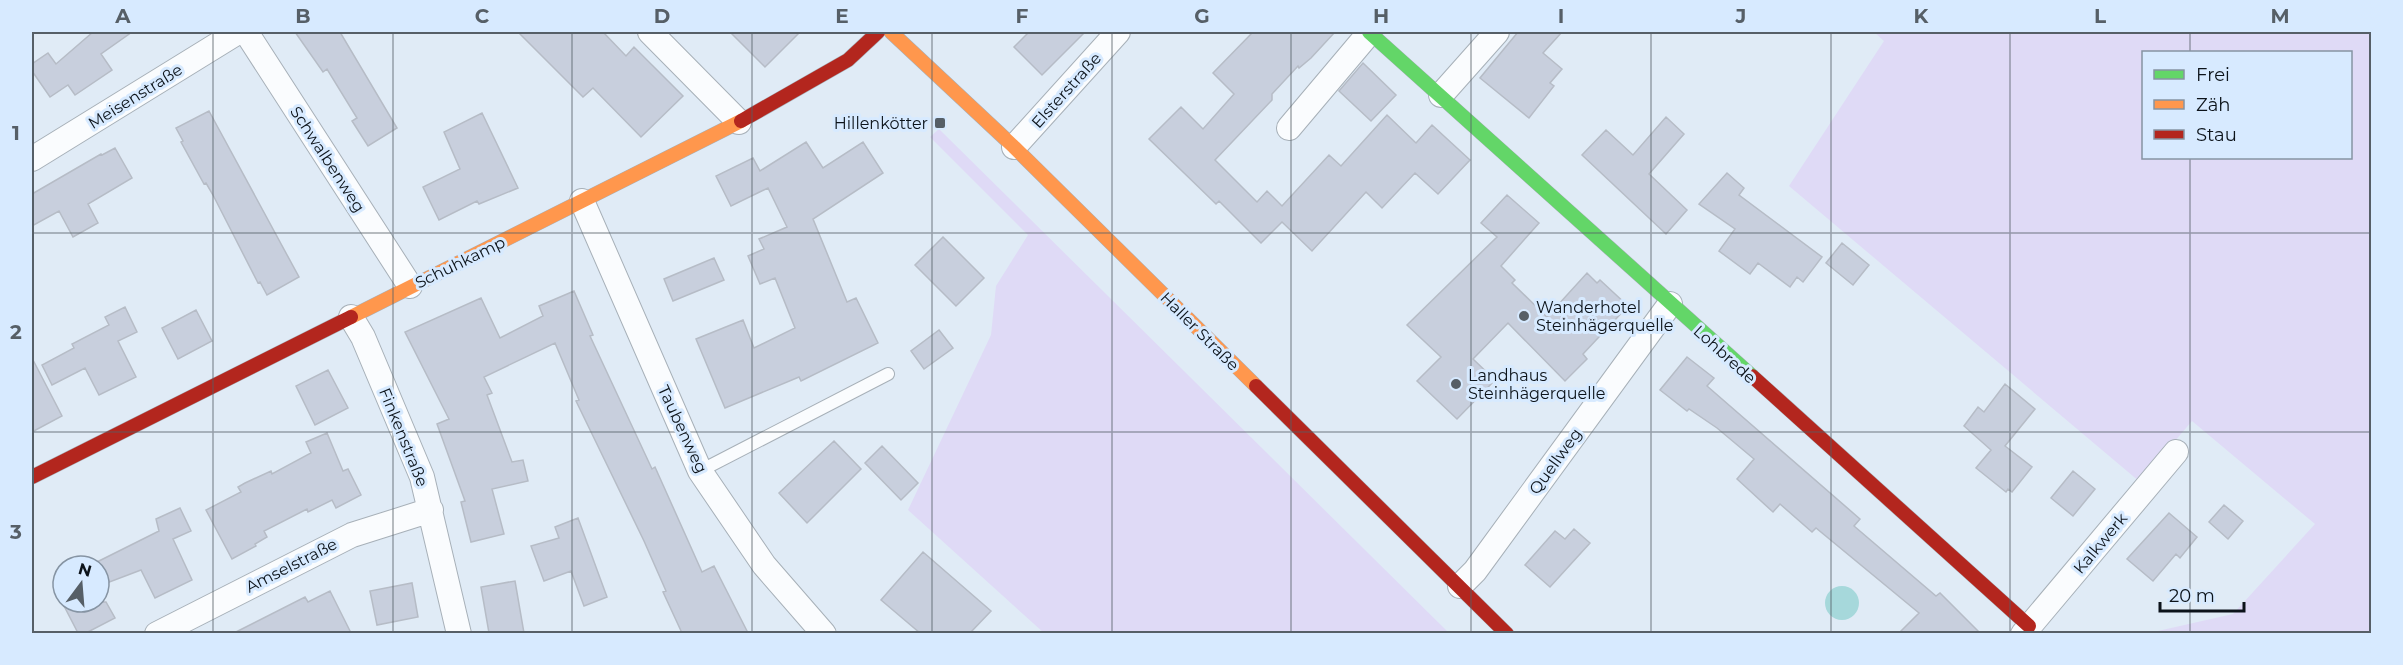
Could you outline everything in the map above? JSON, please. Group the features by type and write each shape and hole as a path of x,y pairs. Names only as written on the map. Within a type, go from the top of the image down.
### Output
{"street":[{"name":"Meisenstraße","path":"35,149 238,32"},
{"name":"Schwalbenweg","path":"246,32 410,286"},
{"path":"650,32 739,122"},
{"name":"Schuhkamp","path":"32,477 739,122 848,60 878,32"},
{"name":"Haller Straße","path":"891,32 1014,147 1507,633"},
{"name":"Elsterstraße","path":"1014,147 1118,32"},
{"path":"1289,128 1369,32"},
{"name":"Lohbrede","path":"1369,32 1441,95 2026,630"},
{"path":"1441,95 1497,32"},
{"name":"Taubenweg","path":"582,201 700,471 764,565 824,633"},
{"name":"Quellweg","path":"1460,586 1475,571 1670,304"},
{"name":"Finkenstraße","path":"351,317 363,337 422,477 459,633"},
{"name":"Kalkwerk","path":"2026,630 2176,452"},
{"name":"Amselstraße","path":"157,633 352,534 431,510"}],"lane":[{"path":"700,471 888,374"}],"shaded area":[{"path":"1874,32 2371,32 2371,633 2149,633 2233,614 2315,524 2192,421 2140,482 1789,186 1884,41"},
{"path":"939,129 1449,633 1044,633 908,510 991,335 996,286 1028,235 930,137"},
{"path":"1842,586 1854,591 1859,603 1854,615 1842,620 1830,615 1825,603 1830,591"}],"building":[{"path":"93,32 132,32 101,54 112,70 75,95 68,85 50,97 32,71 32,64 48,53 56,64"},
{"path":"295,32 340,32 397,128 368,146 352,121 357,118 327,69 323,72"},
{"path":"518,32 603,32 626,56 634,47 683,96 641,137 593,88 583,97"},
{"path":"730,32 800,32 765,67"},
{"path":"1029,32 1085,32 1042,75 1014,47"},
{"path":"1253,32 1335,32 1311,58 1299,68 1298,66 1272,94 1272,100 1215,160 1257,202 1267,191 1282,206 1329,155 1341,166 1387,115 1416,143 1432,125 1470,160 1438,194 1415,173 1382,208 1366,192 1312,251 1282,222 1261,243 1219,201 1216,204 1149,139 1181,107 1203,129 1234,94 1213,73"},
{"path":"1518,32 1562,32 1543,53 1562,69 1550,83 1554,86 1529,118 1480,78"},
{"path":"1363,63 1396,95 1371,121 1339,91"},
{"path":"209,111 299,277 267,295 260,282 258,283 213,195 206,183 204,184 181,142 183,141 176,128"},
{"path":"482,113 518,188 479,204 477,201 439,220 423,187 460,169 444,132"},
{"path":"1666,117 1684,134 1649,174 1687,210 1666,234 1582,155 1606,130 1633,155"},
{"path":"806,142 823,168 863,142 883,173 813,219 847,302 856,298 878,343 801,381 799,377 725,408 696,339 743,320 754,348 795,328 775,278 760,284 748,256 764,249 759,239 787,227 768,188 731,206 716,176 753,158 760,171"},
{"path":"115,148 132,178 88,204 98,223 73,237 59,211 32,226 32,194"},
{"path":"1727,173 1744,188 1739,195 1822,257 1803,282 1797,277 1790,287 1758,263 1750,274 1719,251 1735,229 1699,204"},
{"path":"1507,195 1539,223 1501,266 1515,280 1512,283 1547,317 1587,273 1597,283 1600,280 1628,306 1583,354 1587,359 1565,381 1508,323 1473,359 1495,380 1457,419 1417,381 1441,357 1407,325 1497,237 1481,223"},
{"path":"943,237 984,278 956,306 915,265"},
{"path":"1842,243 1869,265 1853,285 1826,263"},
{"path":"714,258 724,280 673,301 664,279"},
{"path":"574,291 593,335 590,336 652,469 655,467 702,572 714,566 748,633 682,633 663,592 666,591 644,541 576,401 579,400 555,343 484,377 492,393 487,395 512,462 523,460 528,481 492,489 504,534 471,542 461,502 465,501 437,424 449,419 405,332 481,298 500,338 543,316 539,306"},
{"path":"125,307 137,332 118,341 136,377 99,395 85,368 52,385 42,365 74,348 72,344 109,325 105,317"},
{"path":"196,310 212,341 178,359 162,328"},
{"path":"939,330 953,348 924,369 911,351"},
{"path":"1687,357 1714,378 1707,386 1860,519 1854,526 1936,596 1940,593 1980,633 1899,633 1919,613 1816,528 1812,532 1780,504 1773,512 1737,479 1754,459 1717,428 1689,409 1687,411 1660,390"},
{"path":"32,358 62,416 32,432"},
{"path":"328,370 348,408 315,425 296,386"},
{"path":"2005,384 2035,409 2005,446 2032,467 2012,492 2008,489 2006,492 1976,468 1991,450 1964,426 1978,407 1984,412"},
{"path":"327,433 343,471 348,469 361,495 336,508 332,500 308,512 307,509 264,531 267,537 232,559 206,510 241,492 238,487 245,483 271,471 272,474 311,453 306,442"},
{"path":"834,441 861,469 807,523 779,493"},
{"path":"882,446 918,483 901,500 865,463"},
{"path":"2073,471 2095,489 2073,516 2051,498"},
{"path":"2224,505 2243,521 2228,539 2209,522"},
{"path":"180,508 191,531 173,539 192,580 155,598 141,570 111,581 111,555 159,531 156,519"},
{"path":"2169,513 2197,537 2180,558 2176,554 2153,581 2127,559"},
{"path":"578,518 607,597 584,606 571,571 544,581 531,546 559,538 555,527"},
{"path":"1574,529 1590,543 1550,587 1525,565 1555,531 1565,539"},
{"path":"923,552 991,611 970,633 920,633 881,600"},
{"path":"515,581 524,633 489,633 481,587"},
{"path":"412,583 418,617 377,625 370,591"},
{"path":"330,591 351,633 234,633 305,597 308,602"},
{"path":"111,611 115,618 86,633 78,633 68,614 111,614"}],"traffic: fast":[{"path":"1369,32 1752,376"}],"traffic: slow":[{"path":"891,32 1014,147 1256,386"},
{"path":"351,317 741,121"}],"traffic: jam":[{"path":"741,121 848,60 878,32"},
{"path":"32,477 351,317"},
{"path":"1752,376 2029,626"},
{"path":"1256,386 1507,634"}],"place":[{"name":"Hillenkötter","path":"940,123"},
{"name":"Wanderhotel Steinhägerquelle","path":"1524,316"},
{"name":"Landhaus Steinhägerquelle","path":"1456,384"}]}
